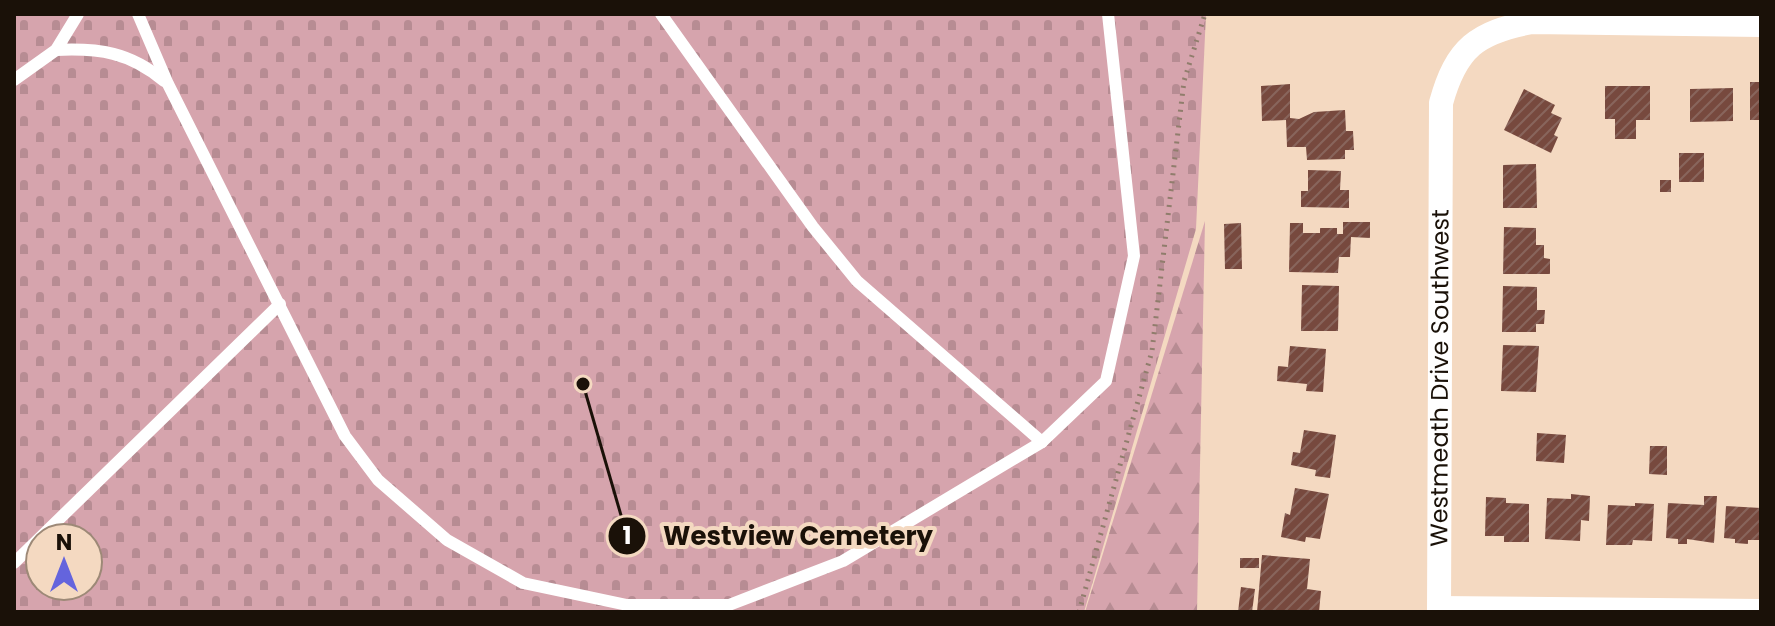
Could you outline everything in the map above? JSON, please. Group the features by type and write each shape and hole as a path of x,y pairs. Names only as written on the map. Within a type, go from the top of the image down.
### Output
{"street":[{"name":"Westmeath Drive Southwest","path":"1439,610 1441,103 1448,77 1461,55 1481,37 1501,27 1532,22 1761,25"},
{"path":"1439,610 1761,611"}],"lane":[{"path":"14,80 56,50 78,14"},
{"path":"138,14 168,84 345,436 378,480 447,540 523,583 627,605 729,605 843,561 1042,442 1106,381 1134,256 1108,14"},
{"path":"661,14 813,227 857,281 1042,442"},
{"path":"56,50 90,48 125,56 146,66 168,84"},
{"path":"14,563 280,304"}],"path":[{"path":"1079,612 1152,351 1184,81 1205,14"}],"green space":[{"path":"14,14 1206,14 1196,229 1084,612 14,612"},
{"path":"1205,221 1197,612 1085,612"}],"building":[{"path":"1750,82 1761,82 1761,120 1750,120"},
{"path":"1290,84 1290,118 1299,119 1314,112 1345,110 1346,131 1353,131 1354,150 1345,150 1345,159 1307,160 1306,147 1287,147 1286,120 1262,121 1261,86"},
{"path":"1605,86 1650,86 1650,120 1636,120 1636,139 1615,139 1615,119 1605,119"},
{"path":"1733,88 1733,121 1690,122 1690,89"},
{"path":"1524,89 1555,105 1551,113 1562,118 1554,135 1558,137 1551,153 1504,130"},
{"path":"1679,153 1704,153 1704,182 1679,182"},
{"path":"1536,164 1537,208 1503,208 1503,165"},
{"path":"1308,170 1341,171 1340,190 1349,190 1349,208 1301,207 1301,191 1308,191"},
{"path":"1660,180 1671,180 1671,192 1660,192"},
{"path":"1343,222 1370,222 1370,238 1351,237 1350,257 1339,257 1338,273 1289,272 1290,223 1303,223 1303,233 1320,233 1320,228 1337,228 1337,234 1343,234"},
{"path":"1241,223 1242,269 1225,269 1224,224"},
{"path":"1504,227 1536,228 1536,245 1544,245 1544,258 1550,259 1550,274 1503,274"},
{"path":"1302,285 1339,286 1338,331 1301,331"},
{"path":"1503,286 1537,287 1537,310 1545,310 1544,324 1536,324 1536,332 1502,332"},
{"path":"1503,345 1539,346 1536,392 1501,391"},
{"path":"1290,346 1326,349 1323,392 1306,391 1307,384 1277,381 1278,366 1288,367"},
{"path":"1304,430 1336,435 1330,478 1315,476 1316,470 1291,465 1293,452 1300,453"},
{"path":"1537,433 1566,435 1564,463 1536,461"},
{"path":"1650,446 1667,446 1667,475 1649,474"},
{"path":"1295,488 1329,494 1320,539 1306,537 1305,542 1281,537 1285,513 1290,515"},
{"path":"1571,494 1590,496 1589,521 1581,520 1580,541 1545,539 1547,498 1571,499"},
{"path":"1704,496 1717,496 1714,543 1687,539 1687,544 1678,544 1678,539 1666,538 1668,503 1704,505"},
{"path":"1486,497 1506,498 1506,503 1529,504 1529,542 1504,542 1504,536 1485,536"},
{"path":"1635,503 1654,504 1652,541 1633,540 1632,545 1606,545 1608,505 1635,506"},
{"path":"1726,506 1761,508 1761,540 1748,540 1748,544 1724,538"},
{"path":"1262,555 1310,559 1307,589 1321,591 1319,612 1257,612"},
{"path":"1240,558 1259,558 1259,568 1240,568"},
{"path":"1241,587 1255,589 1252,612 1238,612"}],"place":[{"name":"Westview Cemetery","path":"583,384"}]}
